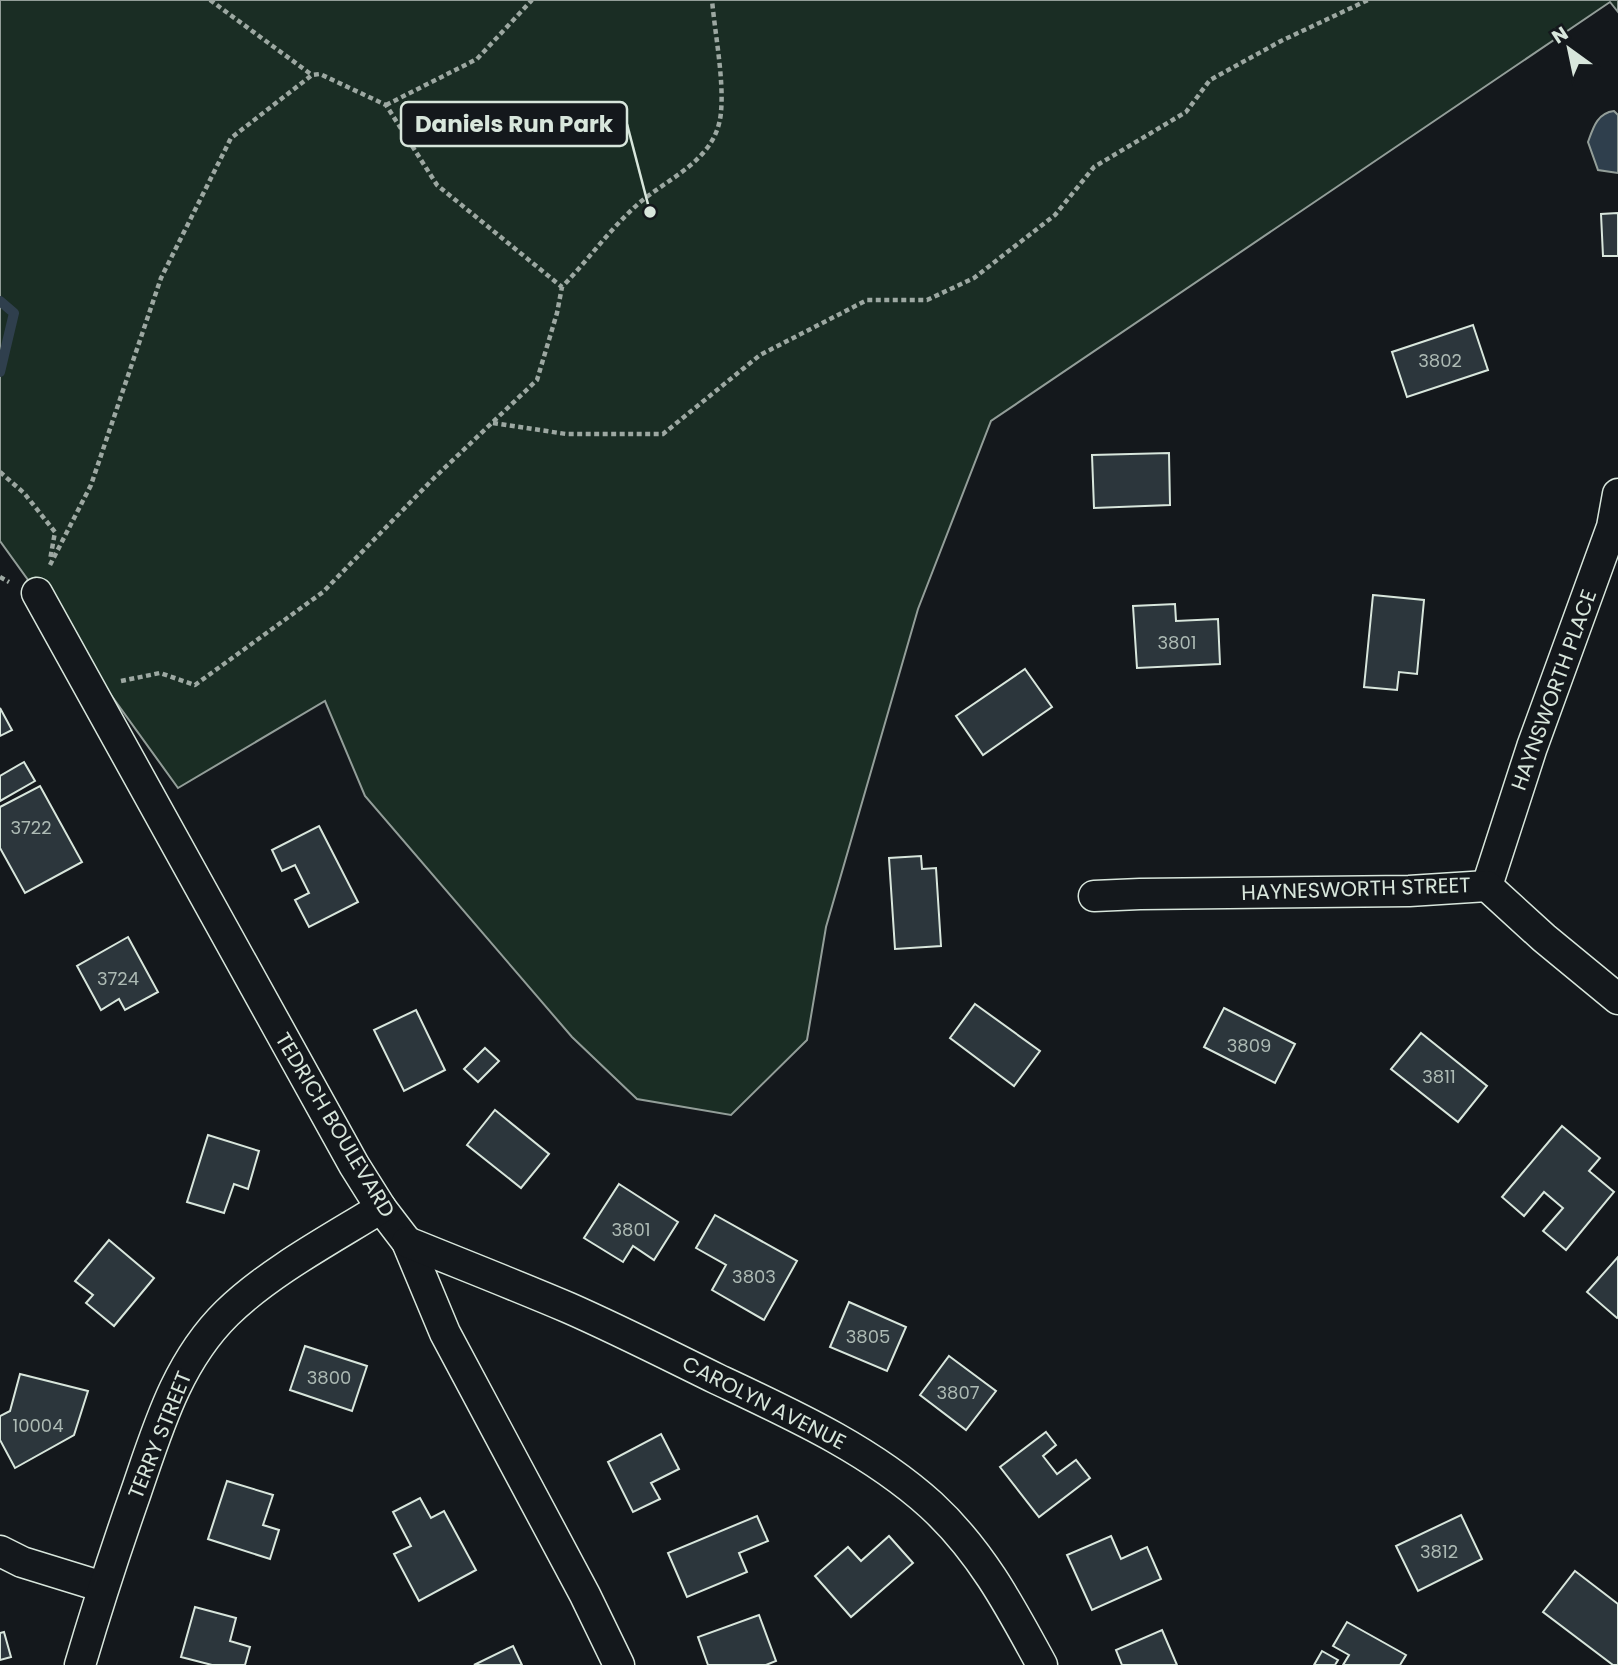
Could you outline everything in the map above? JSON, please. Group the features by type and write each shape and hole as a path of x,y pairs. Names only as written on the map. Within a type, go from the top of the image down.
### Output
{"street":[{"name":"HAYNSWORTH PLACE","path":"1487,886 1532,747 1612,527 1618,494"},
{"name":"TEDRICH BOULEVARD","path":"37,593 354,1166 407,1242 445,1333 585,1595 619,1665"},
{"name":"HAYNESWORTH STREET","path":"1094,896 1409,891 1487,886 1544,938 1618,999"},
{"name":"TERRY STREET","path":"80,1665 103,1587 165,1408 200,1343 228,1313 266,1281 381,1208"},
{"name":"CAROLYN AVENUE","path":"407,1242 570,1309 799,1418 899,1478 932,1506 987,1569 1042,1665"},
{"path":"0,1551 22,1562 103,1587"}],"path":[{"path":"210,0 312,75"},
{"path":"386,104 477,59 532,0"},
{"path":"89,688 160,673 195,685 323,592 434,478 537,380 562,287 638,204 688,169 713,141 721,114 712,0"},
{"path":"493,423 566,435 663,433 760,355 867,300 927,300 974,278 1055,215 1094,167 1186,112 1210,80 1281,41 1368,0"},
{"path":"50,565 92,485 161,278 231,138 312,75 320,74 386,104 437,186 562,287"},
{"path":"0,472 24,493 55,532 49,576 37,593 0,577"}],"green space":[{"path":"0,0 1618,0 1618,12 1610,2 991,421 918,609 826,927 807,1040 731,1115 637,1099 572,1037 365,796 325,701 178,788 0,541"}],"water":[{"path":"1614,111 1618,115 1618,173 1598,170 1588,142 1600,118"}],"building":[{"path":"1618,213 1618,256 1603,256 1601,214"},
{"path":"1473,325 1488,370 1407,397 1392,352"},
{"path":"1169,453 1170,505 1094,508 1092,455"},
{"path":"1373,595 1424,600 1417,674 1399,672 1397,690 1364,687"},
{"path":"1175,604 1176,621 1218,619 1220,664 1137,668 1133,606"},
{"path":"1025,669 1052,707 983,755 956,716"},
{"path":"0,708 12,730 0,736"},
{"path":"24,762 35,781 0,801 0,776"},
{"path":"40,786 82,862 25,893 0,848 0,807"},
{"path":"319,826 358,902 309,927 295,900 309,893 295,865 282,871 272,850"},
{"path":"921,856 922,869 936,868 941,946 895,949 889,858"},
{"path":"128,937 158,992 125,1010 119,999 101,1010 77,966"},
{"path":"975,1004 1040,1051 1014,1086 950,1038"},
{"path":"1224,1008 1295,1044 1275,1083 1204,1047"},
{"path":"416,1010 445,1070 404,1091 374,1030"},
{"path":"1421,1033 1487,1086 1458,1122 1391,1069"},
{"path":"485,1048 499,1061 478,1082 464,1069"},
{"path":"495,1110 549,1154 521,1188 467,1145"},
{"path":"1562,1126 1600,1158 1589,1171 1614,1192 1566,1250 1543,1231 1563,1208 1544,1192 1524,1216 1502,1197"},
{"path":"208,1135 259,1151 248,1189 234,1184 224,1213 187,1202"},
{"path":"619,1184 678,1222 654,1260 633,1246 623,1262 584,1238"},
{"path":"715,1215 797,1261 764,1320 712,1290 726,1265 696,1248"},
{"path":"109,1240 154,1278 114,1326 86,1303 93,1295 75,1281"},
{"path":"1618,1257 1618,1317 1617,1318 1587,1292"},
{"path":"849,1302 906,1327 887,1371 830,1347"},
{"path":"305,1346 367,1366 352,1411 290,1390"},
{"path":"949,1356 996,1391 966,1430 920,1395"},
{"path":"20,1374 88,1391 74,1435 15,1468 0,1440 0,1416 10,1411"},
{"path":"1046,1432 1056,1445 1043,1456 1057,1474 1076,1460 1090,1478 1039,1517 1000,1467"},
{"path":"661,1434 679,1469 651,1483 660,1499 633,1512 608,1462"},
{"path":"227,1481 273,1495 263,1525 279,1530 270,1559 208,1539"},
{"path":"420,1498 431,1518 444,1511 476,1570 419,1601 394,1554 411,1546 393,1512"},
{"path":"1461,1515 1482,1559 1418,1591 1396,1546"},
{"path":"757,1516 768,1541 739,1553 747,1572 687,1597 668,1553"},
{"path":"889,1536 913,1563 851,1617 815,1576 848,1547 861,1561"},
{"path":"1111,1536 1121,1559 1147,1547 1161,1579 1092,1610 1067,1555"},
{"path":"1575,1571 1618,1604 1618,1665 1613,1665 1543,1612"},
{"path":"195,1607 236,1618 230,1641 250,1647 245,1665 212,1665 181,1657"},
{"path":"759,1615 776,1661 766,1665 708,1665 698,1637"},
{"path":"1347,1622 1406,1655 1400,1665 1343,1665 1349,1655 1333,1646"},
{"path":"1162,1630 1177,1665 1122,1665 1116,1650"},
{"path":"4,1632 11,1657 0,1660 0,1633"},
{"path":"513,1646 522,1665 474,1665"},
{"path":"1322,1651 1338,1660 1335,1665 1314,1665"}],"waterway":[{"path":"0,301 14,313 0,372"}],"place":[{"name":"Daniels Run Park","path":"650,212"}]}
